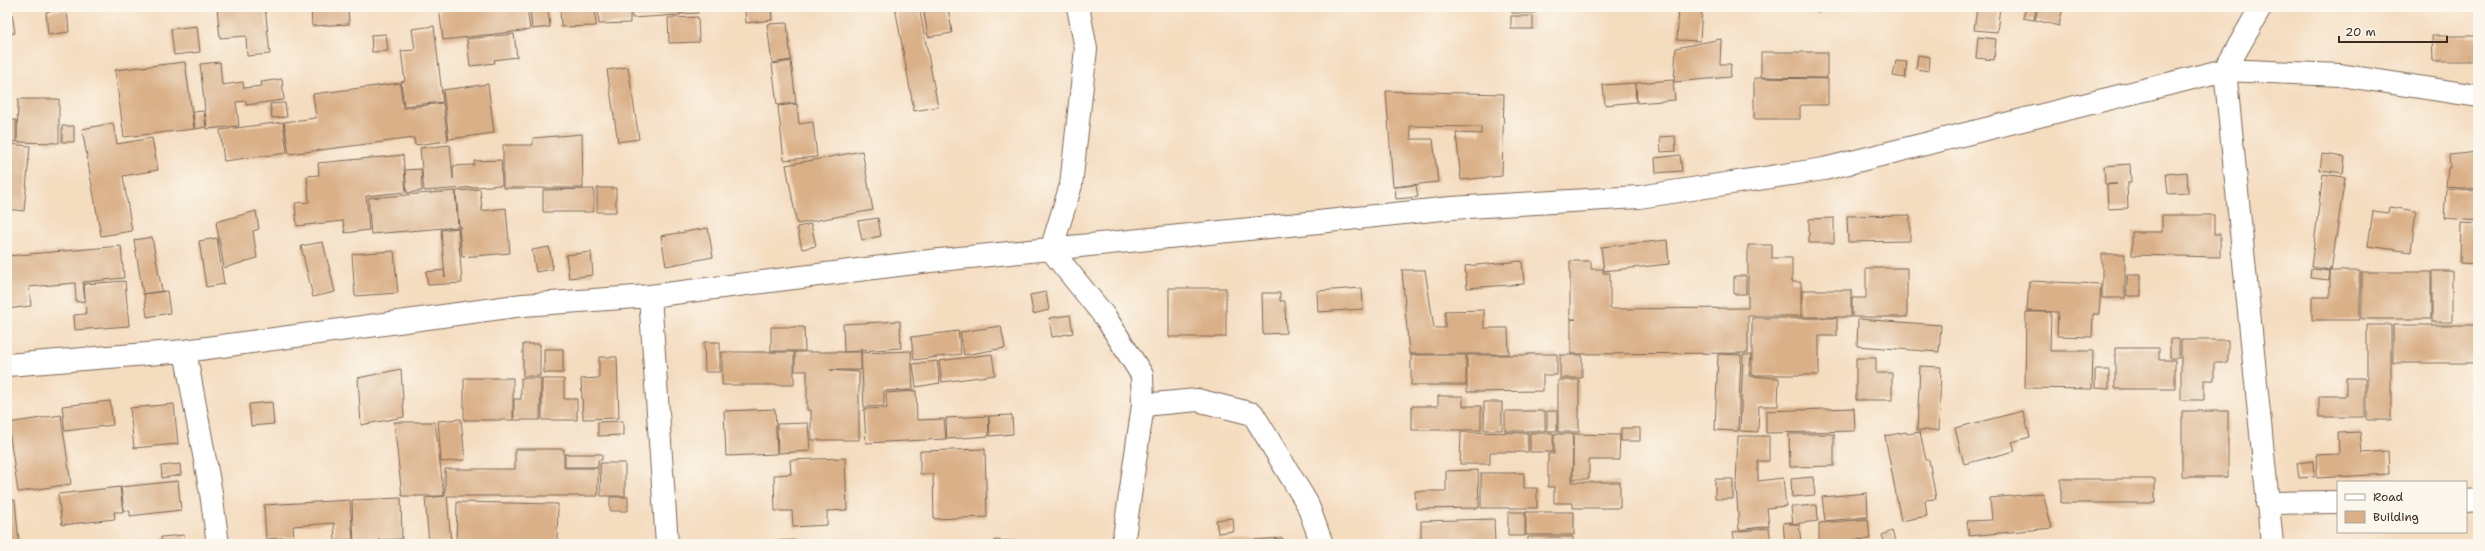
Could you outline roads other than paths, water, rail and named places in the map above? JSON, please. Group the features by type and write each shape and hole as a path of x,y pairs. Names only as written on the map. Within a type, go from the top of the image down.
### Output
{"street":[{"path":"1050,250 1071,185 1086,50 1078,7"},
{"path":"2261,7 2225,70 2272,544"},
{"path":"7,365 185,351 515,306 650,296 930,261 1050,250 1451,208 1639,197 1809,172 2225,70 2340,75 2478,96"},
{"path":"1050,250 1106,318 1142,375 1143,405 1123,544"},
{"path":"650,296 667,544"},
{"path":"185,351 211,493 218,544"},
{"path":"1143,405 1197,400 1253,414 1307,503 1322,544"},
{"path":"2467,501 2478,500"},
{"path":"2267,503 2337,502"}]}
